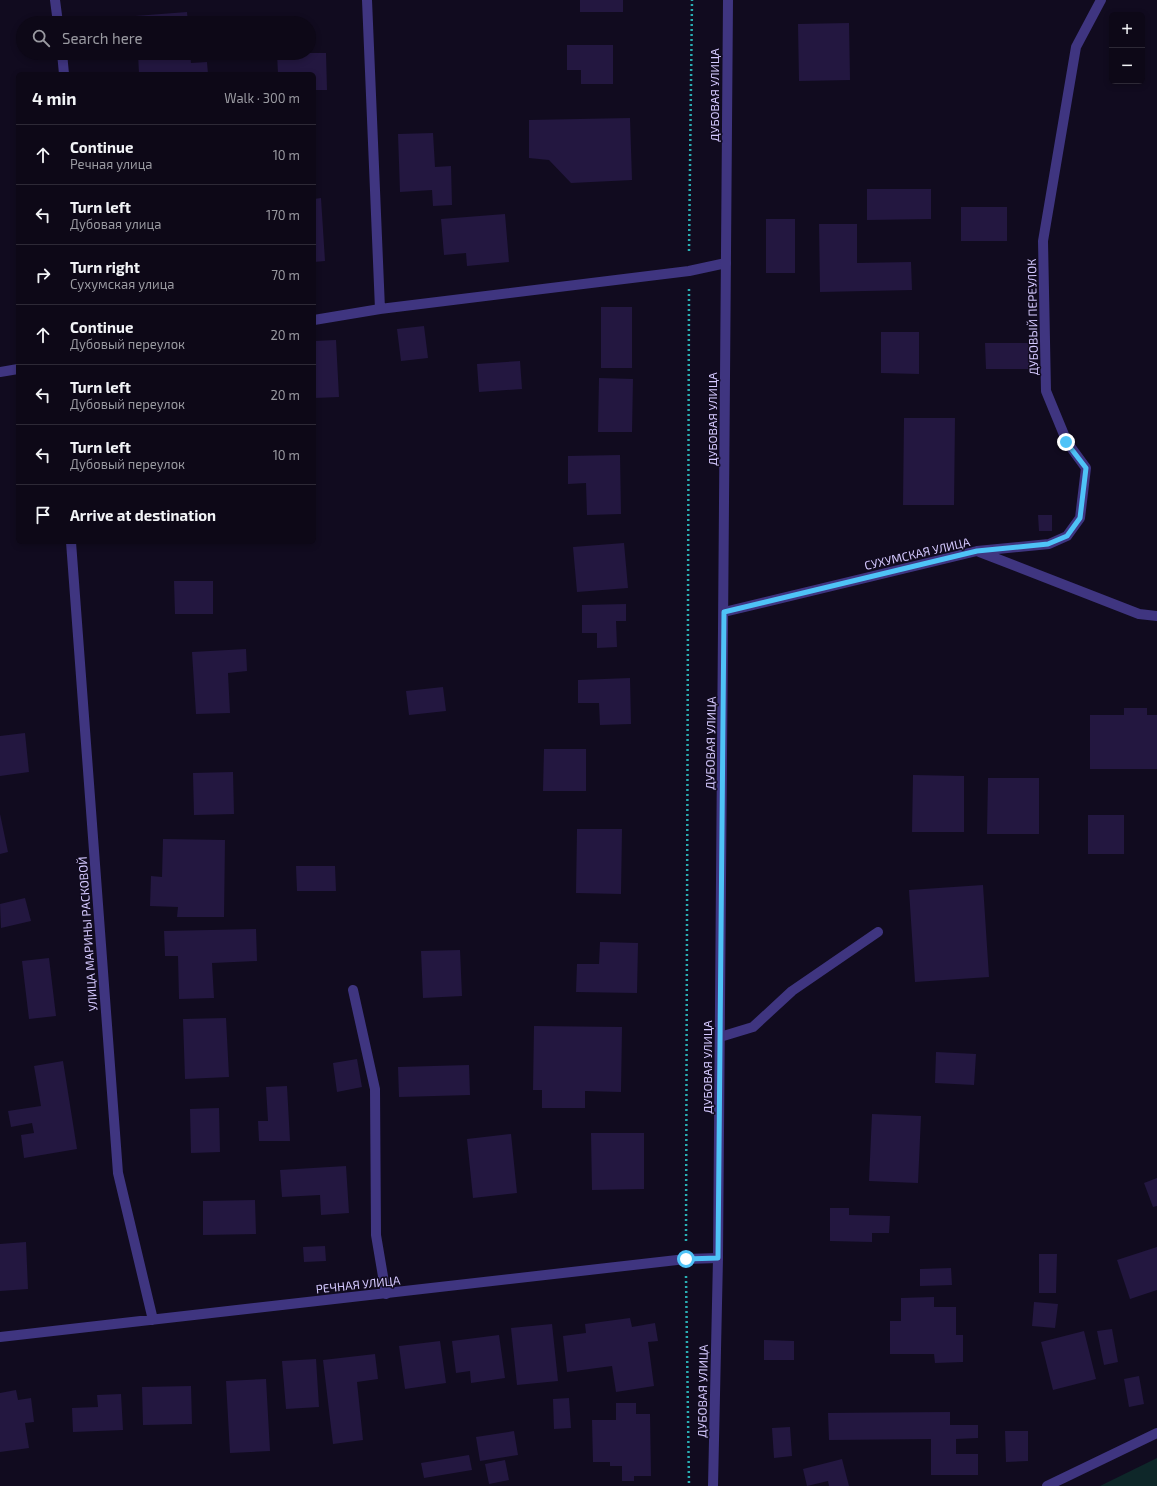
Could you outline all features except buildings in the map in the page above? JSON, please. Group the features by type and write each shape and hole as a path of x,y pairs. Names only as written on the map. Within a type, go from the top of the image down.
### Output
{"street":[{"path":"55,0 57,16"},
{"path":"366,0 380,310"},
{"name":"ДУБОВАЯ УЛИЦА","path":"713,1486 718,1258 728,0"},
{"name":"ДУБОВЫЙ ПЕРЕУЛОК","path":"977,551 1048,544 1067,536 1080,518 1086,468 1066,442 1046,391 1043,242 1076,48 1101,0"},
{"path":"63,60 64,72"},
{"path":"316,320 380,310 689,271 726,263"},
{"path":"0,372 16,369"},
{"name":"УЛИЦА МАРИНЫ РАСКОВОЙ","path":"71,544 118,1173 153,1320"},
{"name":"СУХУМСКАЯ УЛИЦА","path":"724,612 977,551 1139,614 1157,616"},
{"path":"720,1037 753,1027 792,991 878,932"},
{"path":"353,990 375,1089 376,1235 386,1294"},
{"name":"РЕЧНАЯ УЛИЦА","path":"0,1337 686,1259 718,1258"},
{"path":"1047,1486 1157,1433"}],"path":[{"path":"689,1486 686,1259 689,271 692,0"}],"green space":[{"path":"1157,1458 1157,1486 1100,1486"}],"route":[{"path":"686,1259 718,1258 724,612 977,551 1048,544 1067,536 1080,518 1086,468 1066,442"}]}
